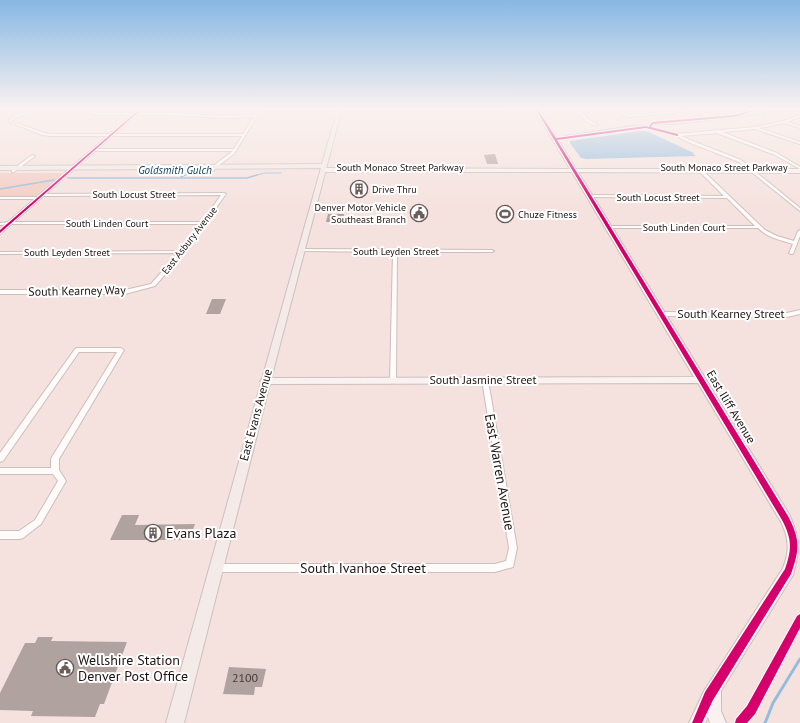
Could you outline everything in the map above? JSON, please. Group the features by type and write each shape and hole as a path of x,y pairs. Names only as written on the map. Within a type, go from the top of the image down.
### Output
{"main road":[{"name":"East Evans Avenue","path":"175,723 300,250 331,142"},
{"name":"South Monaco Street Parkway","path":"0,168 324,168"},
{"name":"South Monaco Street Parkway","path":"0,171 15,169"}],"street":[{"path":"0,232 103,142"},
{"path":"213,169 219,162 231,156 240,142"},
{"name":"East Iliff Avenue","path":"556,142 785,518 792,531 796,547 795,555 788,571 713,689 701,711 697,723"},
{"path":"691,142 735,159 750,169 800,210"},
{"path":"744,142 776,154 800,169"},
{"path":"94,150 235,150"},
{"path":"15,169 33,156"},
{"name":"South Monaco Street Parkway","path":"324,168 800,169"},
{"path":"699,169 759,227 775,237 795,243"},
{"name":"South Locust Street","path":"0,198 41,196 224,194"},
{"name":"East Asbury Avenue","path":"153,285 182,252 224,194"},
{"name":"South Locust Street","path":"590,196 727,197"},
{"name":"South Linden Court","path":"0,224 204,223"},
{"name":"South Linden Court","path":"608,227 759,227"},
{"path":"791,253 800,231"},
{"name":"South Leyden Street","path":"300,250 492,251"},
{"path":"393,381 394,251"},
{"name":"South Leyden Street","path":"0,253 182,252"},
{"name":"South Kearney Way","path":"0,292 125,292 153,285"},
{"name":"South Kearney Street","path":"661,314 787,314 800,312"},
{"path":"0,459 77,350 121,350 55,460 55,471 62,481 38,522 20,535 0,535"},
{"name":"East Warren Avenue","path":"485,380 513,548 510,564"},
{"name":"South Jasmine Street","path":"265,381 702,380"},
{"path":"0,471 55,471"},
{"name":"South Ivanhoe Street","path":"216,568 495,568 510,564"},
{"path":"713,689 712,700 718,723"}],"shaded area":[{"path":"0,173 62,174 37,196 0,196"}],"water":[{"path":"570,142 670,142 694,153 693,154 696,156 586,159 581,158"}],"building":[{"path":"495,154 498,164 487,164 484,155"},
{"path":"328,214 344,214 343,222 326,222"},
{"path":"212,299 226,299 220,314 206,314"},
{"name":"Evans Plaza","path":"122,515 139,515 135,525 195,524 189,540 110,540"},
{"name":"Wellshire Station Denver Post Office","path":"38,637 53,637 51,641 127,642 104,704 100,704 95,717 31,716 33,711 0,710 0,693 25,643 35,643"},
{"path":"229,667 266,669 262,687 255,687 254,695 223,694"}],"waterway":[{"name":"Goldsmith Gulch","path":"183,176 191,173"},
{"name":"Goldsmith Gulch","path":"257,175 265,173 281,173"},
{"name":"Goldsmith Gulch","path":"68,178 247,178 257,175"},
{"name":"Goldsmith Gulch","path":"253,176 257,175"},
{"name":"Goldsmith Gulch","path":"0,189 54,180"},
{"path":"765,723 773,703 800,659"}],"cycle path":[{"path":"0,232 103,142"},
{"path":"556,142 785,518 794,538 795,549 788,571 709,696 697,723"},
{"path":"740,723 751,710 800,619"}],"place":[{"name":"Drive Thru","path":"359,189"},
{"name":"Denver Motor Vehicle Southeast Branch","path":"419,213"},
{"name":"Chuze Fitness","path":"505,214"},
{"name":"Evans Plaza","path":"153,533"},
{"name":"Wellshire Station Denver Post Office","path":"65,668"}]}
